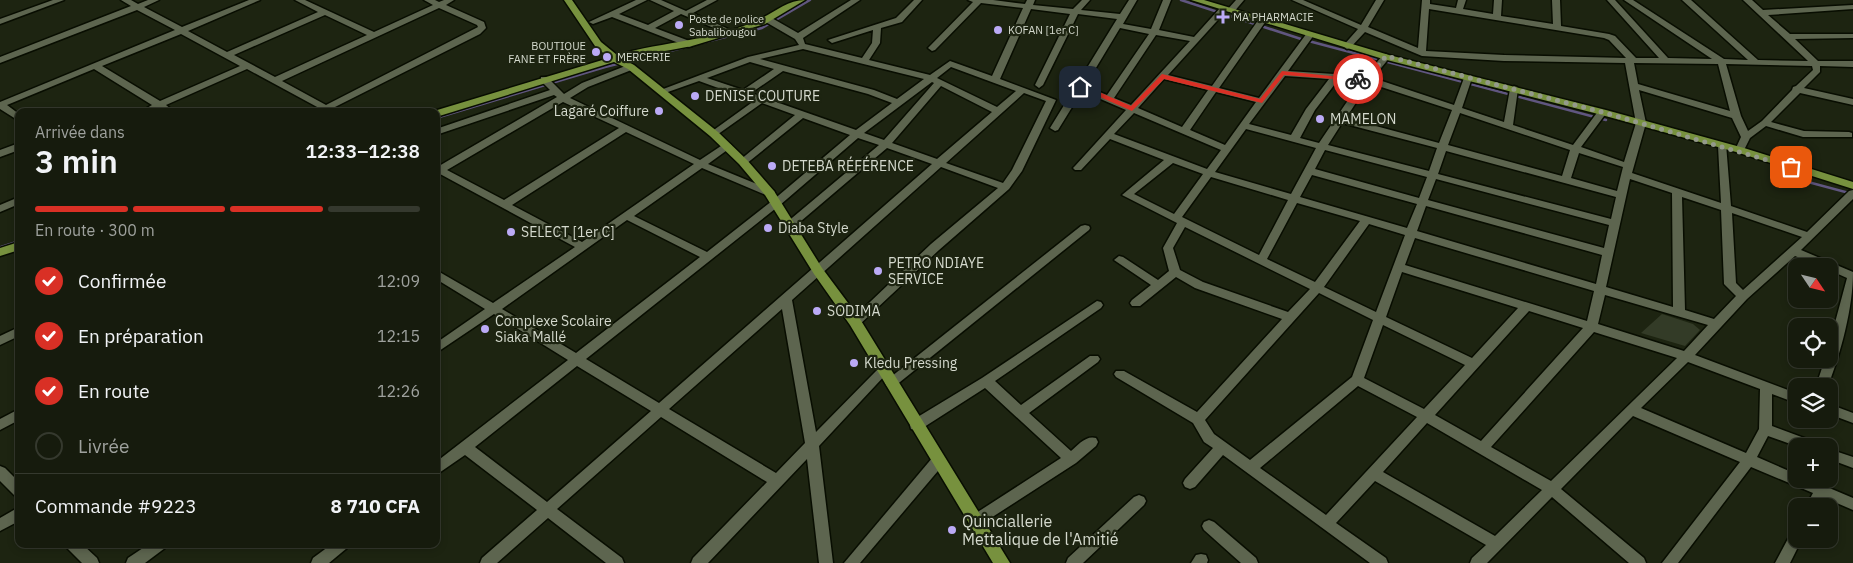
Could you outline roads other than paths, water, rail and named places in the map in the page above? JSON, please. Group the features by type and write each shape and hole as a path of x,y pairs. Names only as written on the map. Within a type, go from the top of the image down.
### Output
{"main road":[{"path":"568,0 598,44 616,59 629,62 731,32 767,19 800,0"},
{"path":"577,0 607,41 662,91 714,134 743,162 773,198 818,270 855,322 883,371 1002,563"},
{"path":"1195,0 1346,46 1602,112 1740,150 1853,186"},
{"path":"440,113 544,79 616,59"},
{"path":"0,252 15,247"}],"street":[{"path":"0,22 60,0"},
{"path":"125,0 322,108"},
{"path":"0,60 155,0"},
{"path":"0,105 256,0"},
{"path":"300,0 374,35"},
{"path":"330,108 482,28 481,24 428,0"},
{"path":"275,81 450,0"},
{"path":"593,22 642,0"},
{"path":"654,0 731,32"},
{"path":"649,28 713,0"},
{"path":"798,38 856,0"},
{"path":"832,40 899,20 918,0"},
{"path":"932,48 977,0 1029,3 1120,21 1154,32 1196,40"},
{"path":"1039,85 1075,12 1086,0"},
{"path":"1055,128 1133,0"},
{"path":"1109,99 1154,32 1167,0"},
{"path":"1078,168 1196,40 1240,0"},
{"path":"1296,0 1312,3 1363,29 1422,53 1504,58 1853,64"},
{"path":"1346,46 1363,29 1380,0"},
{"path":"1459,11 1462,0"},
{"path":"1497,17 1498,0"},
{"path":"1556,0 1557,27"},
{"path":"1611,0 1665,60"},
{"path":"1628,0 1721,61 1736,116 1746,137"},
{"path":"1686,0 1755,61"},
{"path":"1740,150 1746,137 1765,123 1796,89 1817,70 1815,62 1747,0"},
{"path":"1840,0 1853,7"},
{"path":"995,80 1029,3"},
{"path":"1422,53 1426,3 1459,11 1606,36 1612,38 1631,60 1641,123 1627,170 1592,326 1483,448"},
{"path":"1761,13 1853,7"},
{"path":"227,55 325,12"},
{"path":"612,14 689,44"},
{"path":"767,19 798,38 803,46"},
{"path":"1184,131 1262,21"},
{"path":"864,61 876,43 877,28"},
{"path":"1290,317 1199,285 1175,272 1168,248 1179,221 1209,173 1310,35"},
{"path":"1787,37 1853,36"},
{"path":"662,91 751,59 803,46 935,80 998,111"},
{"path":"1408,62 1422,53"},
{"path":"1261,261 1296,199 1322,146 1367,79 1386,56"},
{"path":"751,59 871,92 899,102"},
{"path":"440,131 560,95 585,85 629,62"},
{"path":"790,225 886,144 935,80 950,64 1051,100 1017,171 1005,187 935,247 855,322"},
{"path":"95,66 164,108"},
{"path":"153,108 247,66"},
{"path":"744,94 781,68"},
{"path":"1282,73 1367,79 1575,149 1677,191 1809,236"},
{"path":"1162,76 1262,101"},
{"path":"1294,139 1311,109 1335,77"},
{"path":"700,78 1005,187"},
{"path":"1250,468 1358,380 1468,78"},
{"path":"544,79 560,95 773,198"},
{"path":"440,467 708,257 773,198 899,102 935,80"},
{"path":"1634,86 1736,116"},
{"path":"1080,87 1227,149"},
{"path":"1508,126 1514,89"},
{"path":"1796,89 1853,102"},
{"path":"487,563 1022,90"},
{"path":"440,169 560,95"},
{"path":"714,134 761,100"},
{"path":"0,105 15,115"},
{"path":"1566,180 1575,149 1602,112"},
{"path":"743,162 802,114"},
{"path":"1339,119 1621,195"},
{"path":"1765,123 1803,134 1849,135"},
{"path":"1244,126 1615,223"},
{"path":"504,205 626,128"},
{"path":"1108,135 1209,173 1717,324"},
{"path":"440,346 726,146"},
{"path":"1723,146 1730,284 1743,296"},
{"path":"0,154 15,148"},
{"path":"1171,159 1127,196 1473,364"},
{"path":"440,171 582,247"},
{"path":"1309,171 1608,253"},
{"path":"1677,191 1679,312"},
{"path":"1477,563 1686,356 1743,296 1794,251 1853,193"},
{"path":"0,209 15,202"},
{"path":"627,216 708,257"},
{"path":"1198,419 1317,288 1366,220"},
{"path":"891,383 1085,228"},
{"path":"1794,251 1853,277 1845,298 1839,334 1825,378"},
{"path":"1120,260 1158,285"},
{"path":"1399,266 1686,356 1788,395"},
{"path":"1136,302 1175,272"},
{"path":"440,276 777,481"},
{"path":"786,299 812,445 826,563"},
{"path":"916,425 986,381 1098,305"},
{"path":"1327,523 1528,306"},
{"path":"0,341 15,333"},
{"path":"1022,411 1094,359"},
{"path":"698,563 883,371"},
{"path":"1120,374 1198,419 1209,438 1381,563"},
{"path":"1358,380 1483,448 1552,489 1639,563"},
{"path":"986,381 1022,411 1071,459"},
{"path":"1669,563 1748,461 1765,429 1766,388"},
{"path":"1632,410 1748,461 1853,504"},
{"path":"1838,412 1853,418"},
{"path":"0,425 15,416"},
{"path":"1765,429 1789,438"},
{"path":"976,521 1071,459 1091,442"},
{"path":"465,447 617,563"},
{"path":"1190,482 1222,447"},
{"path":"1838,457 1853,463"},
{"path":"851,563 938,461"},
{"path":"0,472 15,487"},
{"path":"1373,473 1497,544"},
{"path":"1818,498 1822,491"},
{"path":"1077,562 1139,501"},
{"path":"0,525 15,516"},
{"path":"1209,526 1251,563"},
{"path":"76,548 92,563"},
{"path":"132,563 154,548"},
{"path":"318,563 331,548"},
{"path":"1782,563 1790,548"}],"waterway":[{"path":"701,43 762,28 810,0"},
{"path":"1181,0 1301,39 1606,120"},
{"path":"440,117 605,67 686,47"},
{"path":"1808,182 1853,194"},
{"path":"0,248 15,243"}],"place":[{"name":"MA PHARMACIE","path":"1223,17"},
{"name":"Poste de police Sabalibougou","path":"679,25"},
{"name":"KOFAN [1er C]","path":"998,30"},
{"name":"BOUTIQUE FANE ET FRÈRE","path":"596,52"},
{"name":"MERCERIE","path":"607,57"},
{"name":"DENISE COUTURE","path":"695,96"},
{"name":"Lagaré Coiffure","path":"659,111"},
{"name":"MAMELON","path":"1320,119"},
{"name":"DETEBA RÉFÉRENCE","path":"772,166"},
{"name":"Diaba Style","path":"768,228"},
{"name":"SELECT [1er C]","path":"511,232"},
{"name":"PETRO NDIAYE SERVICE","path":"878,271"},
{"name":"SODIMA","path":"817,311"},
{"name":"Complexe Scolaire Siaka Mallé","path":"485,329"},
{"name":"Kledu Pressing","path":"854,363"},
{"name":"Quinciallerie Mettalique de l'Amitié","path":"952,530"}]}
